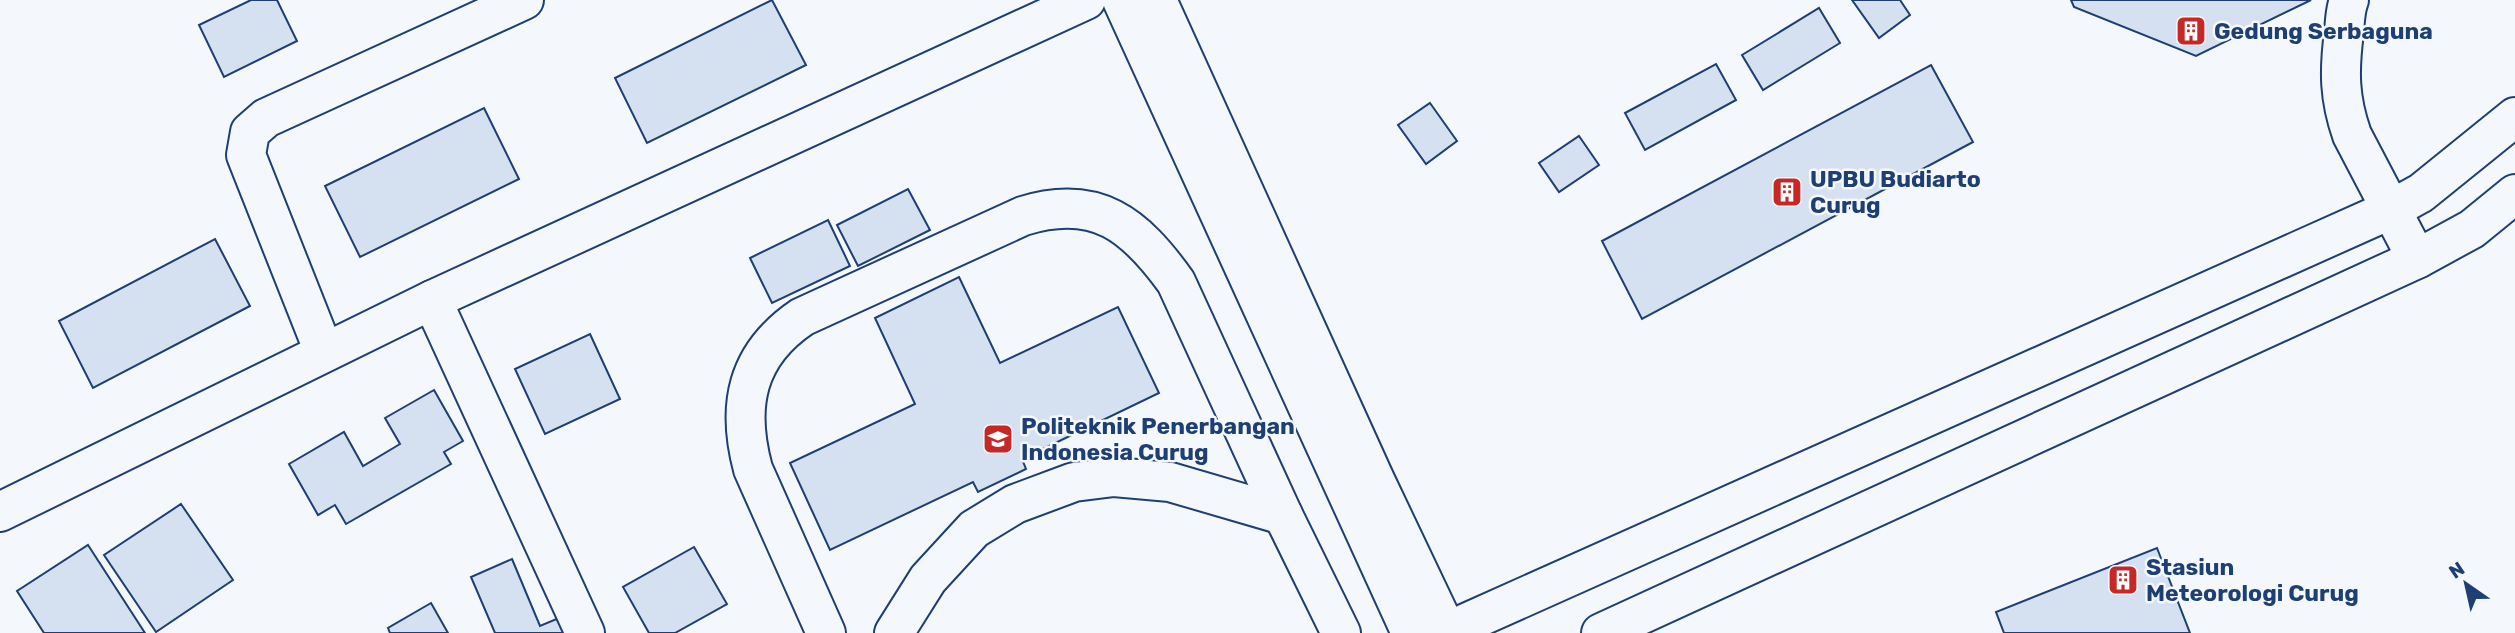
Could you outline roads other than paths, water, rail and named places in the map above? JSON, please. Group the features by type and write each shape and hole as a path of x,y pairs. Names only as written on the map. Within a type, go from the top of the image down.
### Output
{"lane":[{"path":"324,352 246,155 250,132 266,118 524,0"},
{"path":"0,512 432,300 1086,0"},
{"path":"1122,0 1443,629"},
{"path":"1157,0 1443,629"},
{"path":"2349,0 2341,61 2340,92 2343,104 2353,135 2417,258"},
{"path":"1443,629 2392,209 2421,192 2515,117"},
{"path":"1601,633 2417,258 2472,229 2515,194"},
{"path":"826,633 753,469 746,442 744,414 751,377 768,348 783,330 802,317 1023,216 1072,208 1096,213 1131,229 1177,282 1283,515 1341,633"},
{"path":"432,300 585,633"},
{"path":"894,633 928,579 974,530 1014,504 1074,482 1114,477 1170,482 1283,515"}],"place":[{"name":"Gedung Serbaguna","path":"2191,31"},
{"name":"UPBU Budiarto Curug","path":"1787,192"},
{"name":"Politeknik Penerbangan Indonesia Curug","path":"998,439"},
{"name":"Stasiun Meteorologi Curug","path":"2123,580"}]}
